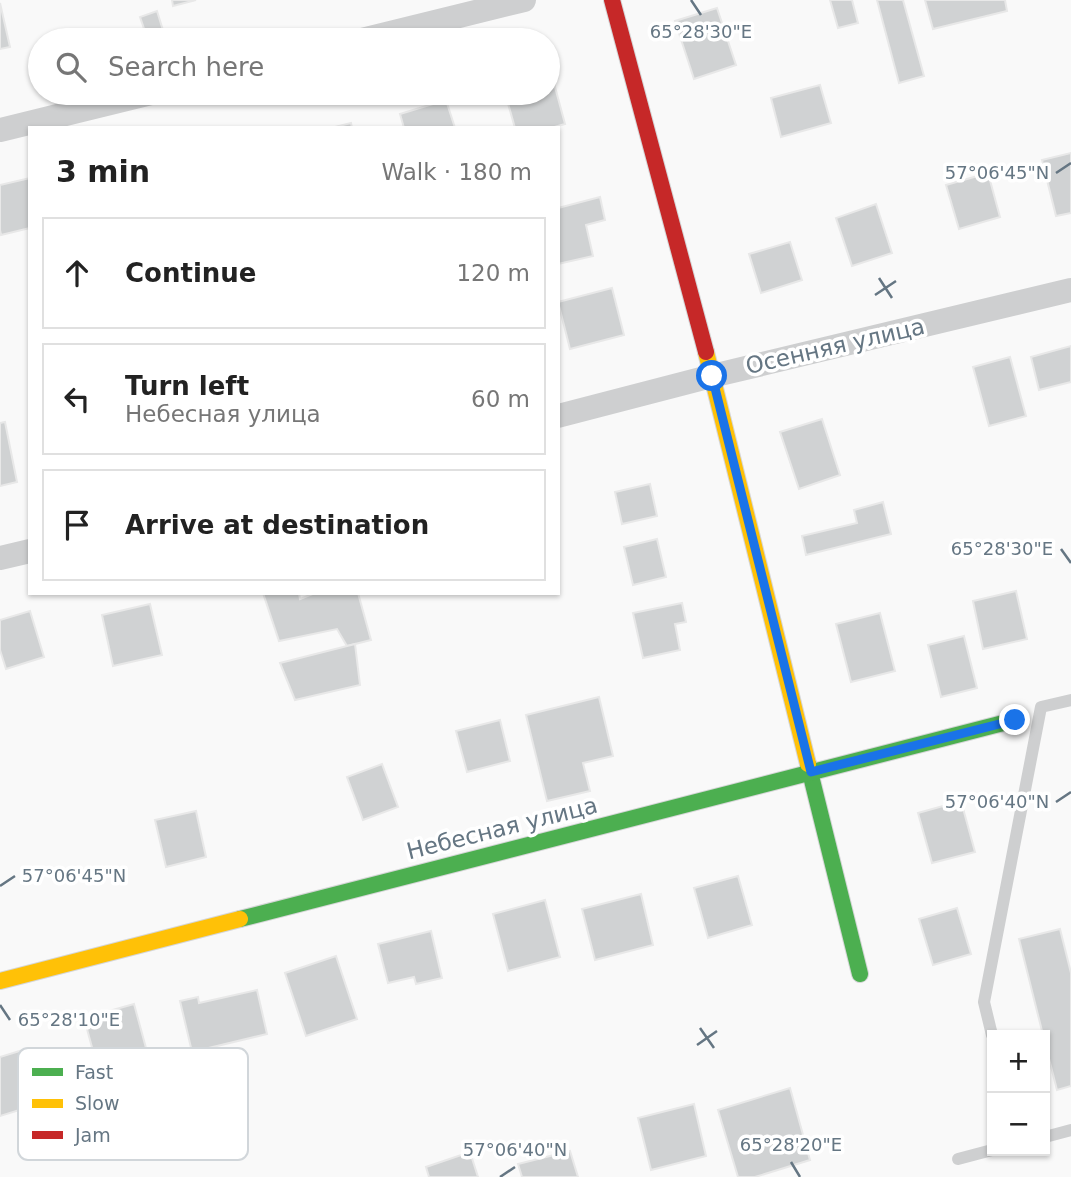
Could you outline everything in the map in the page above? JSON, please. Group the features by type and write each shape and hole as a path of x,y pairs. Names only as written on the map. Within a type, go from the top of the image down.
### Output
{"street":[{"path":"411,28 524,0"},
{"path":"612,0 712,376 860,974"},
{"path":"0,130 102,105"},
{"name":"Осенняя улица","path":"560,415 1071,290"},
{"path":"0,558 28,551"},
{"name":"Небесная улица","path":"0,981 1015,720"}],"lane":[{"path":"991,1030 984,1002 1041,708 1071,700"},
{"path":"1050,1136 1071,1130"},
{"path":"958,1159 987,1151"}],"building":[{"path":"172,0 196,0 173,6"},
{"path":"830,0 852,0 858,23 838,28"},
{"path":"877,0 903,0 924,76 899,83"},
{"path":"925,0 1005,0 1007,11 933,29"},
{"path":"0,3 10,47 0,49"},
{"path":"717,8 736,65 694,79 675,21"},
{"path":"157,11 162,28 144,28 140,17"},
{"path":"820,85 831,123 781,137 771,98"},
{"path":"430,105 448,105 454,126 403,126 400,114"},
{"path":"508,105 560,105 565,124 558,126 514,126"},
{"path":"1071,153 1071,213 1056,216 1042,160"},
{"path":"988,173 1000,217 959,229 946,185"},
{"path":"28,178 28,228 1,235 0,185"},
{"path":"600,197 605,220 586,225 593,256 560,264 560,207"},
{"path":"876,204 892,253 852,266 836,218"},
{"path":"790,242 802,280 761,293 749,254"},
{"path":"612,288 624,335 570,349 560,301"},
{"path":"1071,346 1071,382 1039,390 1031,357"},
{"path":"1010,357 1026,416 989,426 973,367"},
{"path":"822,419 840,475 799,489 780,432"},
{"path":"5,422 17,482 0,486 0,423"},
{"path":"650,484 657,516 622,524 615,492"},
{"path":"883,502 891,534 806,555 802,536 857,523 854,510"},
{"path":"657,539 666,577 633,585 624,547"},
{"path":"1016,591 1027,639 983,649 973,601"},
{"path":"264,595 299,595 300,599 310,595 359,595 371,640 347,646 337,629 279,641"},
{"path":"682,603 686,622 675,624 680,650 643,658 633,613"},
{"path":"150,604 162,655 113,666 102,615"},
{"path":"30,611 44,657 6,669 0,650 0,620"},
{"path":"880,613 895,671 851,682 836,624"},
{"path":"964,636 977,688 941,697 928,645"},
{"path":"355,644 360,685 295,700 280,663"},
{"path":"599,697 613,756 583,763 590,791 547,801 526,715"},
{"path":"500,720 510,761 467,772 456,731"},
{"path":"382,764 398,807 363,820 347,777"},
{"path":"961,801 975,852 932,863 918,813"},
{"path":"196,811 206,857 166,867 155,820"},
{"path":"738,876 752,925 708,938 694,888"},
{"path":"641,894 653,945 595,960 582,909"},
{"path":"545,900 560,957 508,971 493,914"},
{"path":"957,908 971,954 933,965 919,919"},
{"path":"1060,929 1071,973 1071,1086 1057,1090 1050,1063 1050,1030 1042,1030 1019,939"},
{"path":"431,931 442,978 416,984 414,977 388,983 378,944"},
{"path":"336,956 357,1019 306,1036 285,973"},
{"path":"257,990 267,1034 209,1048 191,1048 180,1001 198,997 199,1003"},
{"path":"134,1004 146,1048 92,1048 84,1018"},
{"path":"18,1051 18,1110 0,1116 0,1057"},
{"path":"790,1088 810,1160 755,1177 738,1177 718,1110"},
{"path":"694,1104 706,1156 651,1170 638,1118"},
{"path":"570,1151 578,1177 522,1177 518,1164"},
{"path":"470,1152 478,1177 429,1177 426,1167"}],"traffic: fast":[{"path":"240,919 1015,720"},
{"path":"808,764 860,974"}],"traffic: slow":[{"path":"706,352 808,764"},
{"path":"0,981 240,919"}],"traffic: jam":[{"path":"612,0 706,352"}],"route":[{"path":"712,376 811,772 1015,720"}]}
